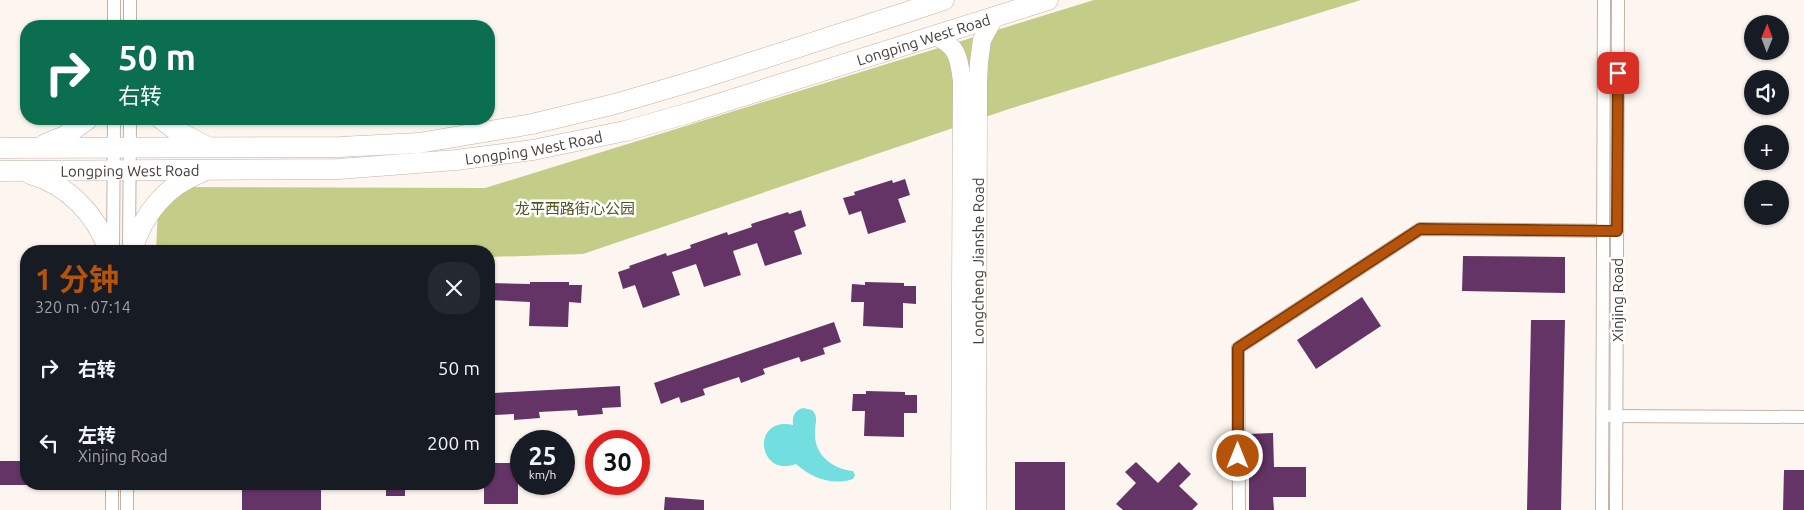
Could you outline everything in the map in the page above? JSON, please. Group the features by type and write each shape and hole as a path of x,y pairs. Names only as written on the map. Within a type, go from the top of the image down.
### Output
{"main road":[{"name":"Longping West Road","path":"9,148 339,147 419,143 532,124 615,104 700,79 944,0"},
{"name":"Longping West Road","path":"9,171 339,169 395,166 533,150 625,131 689,113 1048,0"},
{"path":"9,148 37,146 54,141 81,125"},
{"path":"170,125 188,138 213,148"},
{"path":"133,245 141,226 158,201 182,182 210,170"},
{"path":"9,171 46,180 71,195 91,216 106,245"}],"street":[{"path":"114,0 114,20"},
{"path":"130,0 130,20"},
{"name":"Xinjing Road","path":"1602,510 1604,0"},
{"name":"Xinjing Road","path":"1616,510 1618,0"},
{"name":"Longcheng Jianshe Road","path":"977,510 978,82 982,40 995,16"},
{"name":"Longcheng Jianshe Road","path":"935,36 947,41 955,50 960,63 962,81 960,510"},
{"path":"115,245 122,170 122,148 116,125"},
{"path":"122,148 128,125"},
{"path":"122,170 129,245"},
{"path":"1238,510 1238,348 1420,229 1617,231"},
{"path":"1602,416 1804,417"},
{"path":"112,490 112,510"},
{"path":"127,510 128,490"}],"green space":[{"name":"龙平西路街心公园","path":"1094,0 1361,0 1009,109 583,254 495,257 495,245 156,245 159,187 485,188"}],"water":[{"path":"803,408 812,410 815,415 815,440 821,454 831,464 853,471 855,475 853,479 837,482 830,481 816,477 796,464 783,466 773,463 767,455 764,446 765,437 770,429 779,425 793,425 795,414"}],"building":[{"path":"905,179 910,195 898,199 906,222 868,234 861,211 849,215 843,198 855,195 854,192 892,180 893,183"},
{"path":"801,210 806,226 794,231 802,254 765,266 757,243 733,251 741,275 704,287 696,264 672,272 680,295 643,308 635,285 623,289 618,272 630,268 629,266 666,253 667,256 691,248 690,245 727,232 728,235 752,227 751,224 788,212 789,214"},
{"path":"1463,256 1565,257 1565,293 1462,291"},
{"path":"530,282 569,282 569,285 582,285 581,303 569,302 568,327 529,326 530,302 495,300 495,283 530,284"},
{"path":"865,282 904,283 904,286 916,286 916,304 903,303 903,328 863,326 864,302 851,302 852,284 865,285"},
{"path":"1362,297 1381,326 1316,369 1297,340"},
{"path":"1531,320 1565,320 1561,510 1527,510"},
{"path":"834,322 841,342 823,348 825,354 801,362 799,357 763,369 765,374 741,383 739,377 703,389 705,395 681,403 679,397 661,404 654,383"},
{"path":"620,386 621,407 602,408 603,414 578,416 577,410 539,412 540,418 514,420 514,414 495,415 495,393"},
{"path":"866,391 905,392 905,395 917,395 917,413 904,413 904,437 864,436 865,411 852,411 853,394 866,394"},
{"path":"1273,433 1274,467 1306,467 1306,497 1273,497 1274,510 1249,510 1249,434"},
{"path":"0,461 20,461 20,485 0,485"},
{"path":"1015,462 1065,462 1065,510 1015,510"},
{"path":"1136,462 1158,483 1179,462 1191,474 1179,486 1198,504 1192,510 1123,510 1116,504 1136,483 1125,472"},
{"path":"495,463 510,463 510,495 518,495 518,504 484,504 484,490 495,490"},
{"path":"1784,470 1804,470 1804,510 1783,510"},
{"path":"242,490 321,490 321,510 242,510"},
{"path":"386,490 405,490 405,496 386,496"},
{"path":"665,497 704,500 704,510 664,510"}],"route":[{"path":"1238,456 1238,348 1420,229 1617,231 1618,73"}]}
